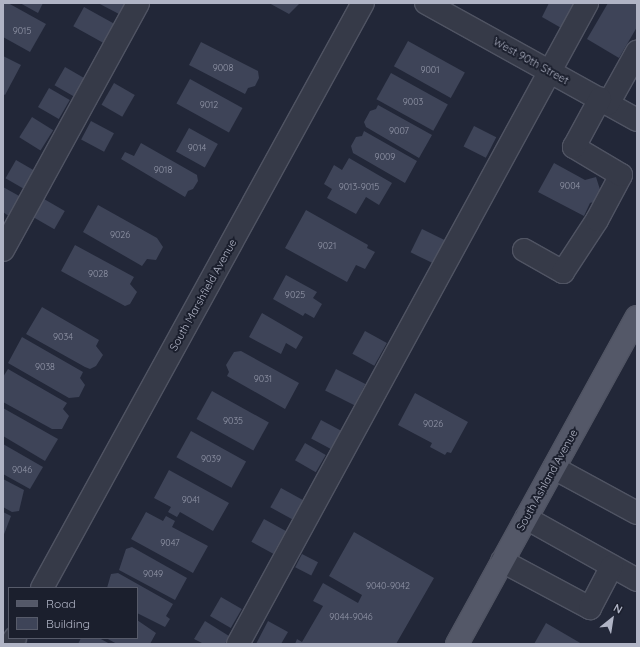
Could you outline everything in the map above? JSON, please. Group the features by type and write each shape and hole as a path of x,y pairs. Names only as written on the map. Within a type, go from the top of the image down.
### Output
{"main road":[{"name":"South Ashland Avenue","path":"457,644 637,317"}],"street":[{"path":"3,250 138,3"},
{"name":"South Marshfield Avenue","path":"43,587 363,3"},
{"name":"West 90th Street","path":"426,3 637,120"},
{"path":"238,644 587,3"},
{"path":"524,250 563,272 621,175 574,147 636,58"},
{"path":"554,468 637,513"},
{"path":"526,518 637,580"},
{"path":"502,561 590,608 612,566"}],"building":[{"path":"3,3 8,3 46,24 30,52 3,37"},
{"path":"20,3 43,3 38,13"},
{"path":"98,3 125,3 119,14"},
{"path":"269,3 300,3 289,14"},
{"path":"549,3 577,3 563,29 542,17"},
{"path":"608,3 637,3 637,27 619,58 587,39"},
{"path":"84,7 115,24 104,43 73,26"},
{"path":"408,41 465,73 451,98 394,66"},
{"path":"201,42 258,71 259,78 255,86 248,88 245,94 189,65"},
{"path":"3,56 21,65 5,95 3,94"},
{"path":"65,67 86,79 75,97 54,85"},
{"path":"391,73 448,105 433,131 376,99"},
{"path":"190,79 242,108 229,133 176,103"},
{"path":"114,83 135,95 122,117 102,105"},
{"path":"49,88 70,100 59,119 38,107"},
{"path":"378,105 432,135 419,158 366,127 364,122 370,111 376,109"},
{"path":"32,117 53,130 40,151 19,137"},
{"path":"91,121 114,133 104,152 81,140"},
{"path":"474,126 496,137 486,158 464,146"},
{"path":"189,128 218,144 205,168 176,152"},
{"path":"364,131 417,161 405,183 353,153 351,146 356,137 362,136"},
{"path":"141,143 197,175 198,181 193,189 188,191 185,197 121,159 125,152 134,156"},
{"path":"349,158 392,183 379,205 366,197 356,214 327,198 332,189 324,184 334,165 342,170"},
{"path":"16,160 35,171 25,189 6,178"},
{"path":"554,163 585,180 596,177 603,199 590,203 584,216 538,192"},
{"path":"3,187 21,197 10,217 3,212"},
{"path":"44,199 65,211 54,229 34,217"},
{"path":"98,205 157,238 163,247 156,260 147,259 142,266 83,232"},
{"path":"306,210 368,245 367,248 375,252 365,269 356,265 347,282 285,248"},
{"path":"422,229 444,240 433,263 411,252"},
{"path":"75,245 134,277 130,284 137,292 130,304 125,306 61,271"},
{"path":"286,275 317,292 313,298 322,304 314,318 305,313 303,316 273,299"},
{"path":"42,307 99,340 96,346 103,355 96,366 90,369 85,367 26,334"},
{"path":"262,313 303,337 296,349 286,343 281,354 249,337"},
{"path":"365,331 387,343 374,366 352,354"},
{"path":"22,337 83,372 80,378 85,385 79,397 69,398 8,363"},
{"path":"241,351 299,383 285,409 227,376 229,372 226,365 234,352"},
{"path":"8,369 67,403 63,409 69,416 62,429 52,429 3,402 3,377"},
{"path":"336,369 365,384 355,405 325,390"},
{"path":"212,391 269,423 253,451 196,419"},
{"path":"415,393 468,422 451,453 447,452 445,455 430,447 432,443 398,425"},
{"path":"3,408 58,439 45,461 3,436"},
{"path":"321,420 342,431 332,450 311,439"},
{"path":"191,431 246,462 232,488 176,457"},
{"path":"305,443 326,455 316,472 295,460"},
{"path":"3,444 43,467 30,489 3,474"},
{"path":"169,470 229,503 213,531 180,512 177,517 168,512 171,507 154,498"},
{"path":"3,479 24,490 19,511 12,512 3,507"},
{"path":"281,488 303,500 292,519 270,507"},
{"path":"3,512 11,516 3,537"},
{"path":"146,512 163,521 166,516 175,521 172,527 208,546 193,573 131,539"},
{"path":"264,519 286,531 273,554 251,542"},
{"path":"354,532 434,578 396,644 295,644 297,639 302,642 323,606 313,601 323,583 358,603 362,595 329,576"},
{"path":"132,547 187,578 175,600 119,570 126,549"},
{"path":"302,554 318,562 311,576 295,567"},
{"path":"118,573 173,604 166,616 170,619 165,627 138,614 138,587 107,587 111,574"},
{"path":"221,597 242,609 231,628 210,616"},
{"path":"138,621 156,633 150,644 117,644 108,639 138,639"},
{"path":"205,621 229,636 225,644 204,644 194,639"},
{"path":"268,621 288,632 281,644 256,644"},
{"path":"546,623 582,644 534,644"},
{"path":"80,639 101,639 110,644 78,644"}]}
